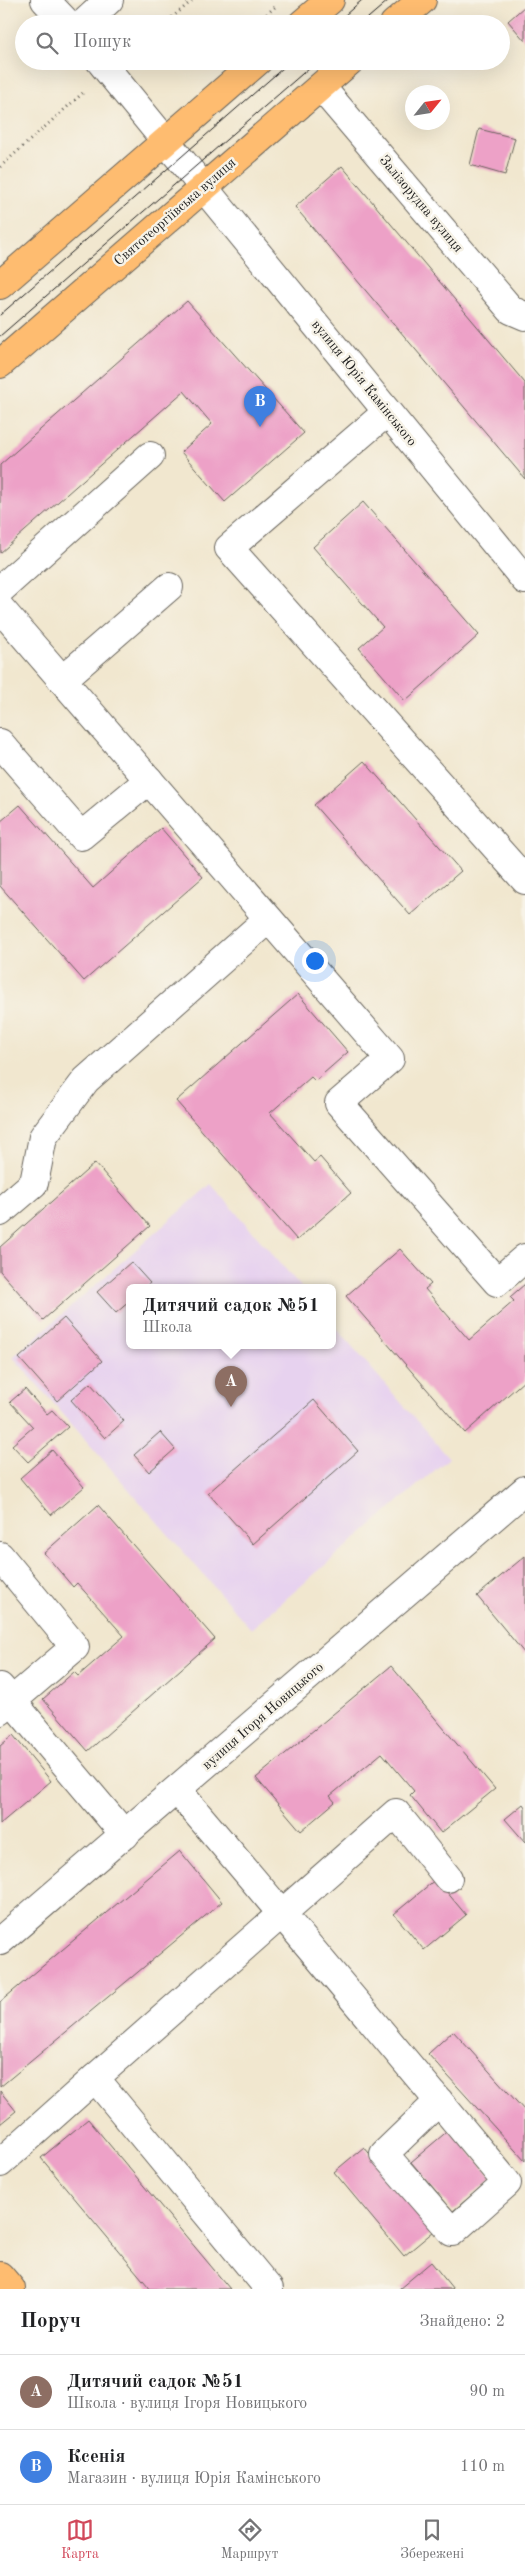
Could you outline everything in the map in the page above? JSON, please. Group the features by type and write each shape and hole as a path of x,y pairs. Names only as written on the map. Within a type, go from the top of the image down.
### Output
{"main road":[{"path":"312,15 330,0"},
{"path":"404,15 422,0"},
{"path":"0,285 247,70"},
{"name":"Святогеоргіївська вулиця","path":"0,364 340,70"},
{"path":"0,2276 11,2289"}],"street":[{"path":"46,0 60,15"},
{"path":"93,15 109,0"},
{"path":"107,70 165,140"},
{"name":"Залізорудна вулиця","path":"321,87 511,310 525,316"},
{"name":"вулиця Юрія Камінського","path":"165,140 525,580"},
{"path":"387,412 229,548 525,880"},
{"path":"0,590 150,456"},
{"path":"62,680 169,587"},
{"path":"5,623 62,680 390,1059 339,1103 497,1282 525,1258"},
{"path":"0,744 81,836 149,780"},
{"path":"0,1212 34,1183 43,1138 86,1080 268,918"},
{"name":"вулиця Ігоря Новицького","path":"0,1941 525,1490"},
{"path":"0,1556 75,1647 4,1699 124,1834"},
{"path":"177,1790 282,1913 439,2101 507,2183 452,2232 384,2154 439,2101"},
{"path":"0,2163 396,1813 448,1878"},
{"path":"94,2078 269,2289"}],"path":[{"path":"175,15 193,0"},
{"path":"266,15 276,6"},
{"path":"0,167 100,70"}],"shaded area":[{"path":"211,1184 298,1284 126,1284 126,1349 336,1349 336,1328 449,1458 251,1629 13,1357"}],"building":[{"path":"525,6 525,41 510,23 510,19"},
{"path":"479,129 515,138 505,175 470,165"},
{"path":"342,166 525,383 525,479 295,207"},
{"path":"187,301 304,433 225,502 181,452 212,424 184,391 0,553 0,465"},
{"path":"363,502 479,635 405,701 359,648 383,627 313,547"},
{"path":"364,761 461,871 410,915 314,805"},
{"path":"20,805 93,888 161,828 203,877 84,981 0,886 0,822"},
{"path":"298,994 348,1052 315,1081 311,1077 270,1113 314,1162 320,1157 351,1193 297,1240 176,1101"},
{"path":"95,1163 150,1226 43,1320 0,1271 0,1247"},
{"path":"400,1249 431,1284 425,1289 469,1340 514,1301 510,1297 525,1284 525,1380 465,1433 346,1296"},
{"path":"131,1262 150,1283 126,1284 126,1304 116,1313 97,1292"},
{"path":"64,1318 102,1361 57,1401 19,1358"},
{"path":"90,1383 124,1421 105,1438 71,1400"},
{"path":"25,1389 47,1414 52,1410 68,1427 28,1462 12,1445 33,1427 10,1402"},
{"path":"314,1400 358,1451 253,1544 208,1493"},
{"path":"160,1432 175,1449 149,1472 134,1455"},
{"path":"52,1450 84,1487 51,1515 20,1478"},
{"path":"98,1505 215,1639 88,1751 43,1699 74,1672 78,1676 124,1636 77,1583 73,1587 44,1553"},
{"path":"525,1556 525,1654 477,1596"},
{"path":"391,1666 495,1789 441,1833 410,1795 414,1791 382,1753 330,1796 335,1802 301,1831 256,1778"},
{"path":"13,1735 51,1781 0,1824 0,1746"},
{"path":"523,1804 525,1807 525,1842 505,1819"},
{"path":"180,1851 222,1902 0,2087 0,2002"},
{"path":"436,1879 466,1915 424,1950 394,1914"},
{"path":"453,2031 525,2111 525,2161 428,2054"},
{"path":"0,2091 16,2111 0,2124"},
{"path":"88,2119 230,2289 150,2289 41,2158"},
{"path":"450,2129 492,2178 453,2211 411,2162"},
{"path":"364,2147 434,2231 404,2256 334,2172"},
{"path":"431,2262 453,2289 399,2289"}],"tram line":[{"path":"345,15 362,0"},
{"path":"372,15 389,0"},
{"path":"0,315 281,70"},
{"path":"0,336 307,70"}],"place":[{"name":"Ксенія","path":"260,427"},
{"name":"Дитячий садок №51","path":"231,1407"}]}
